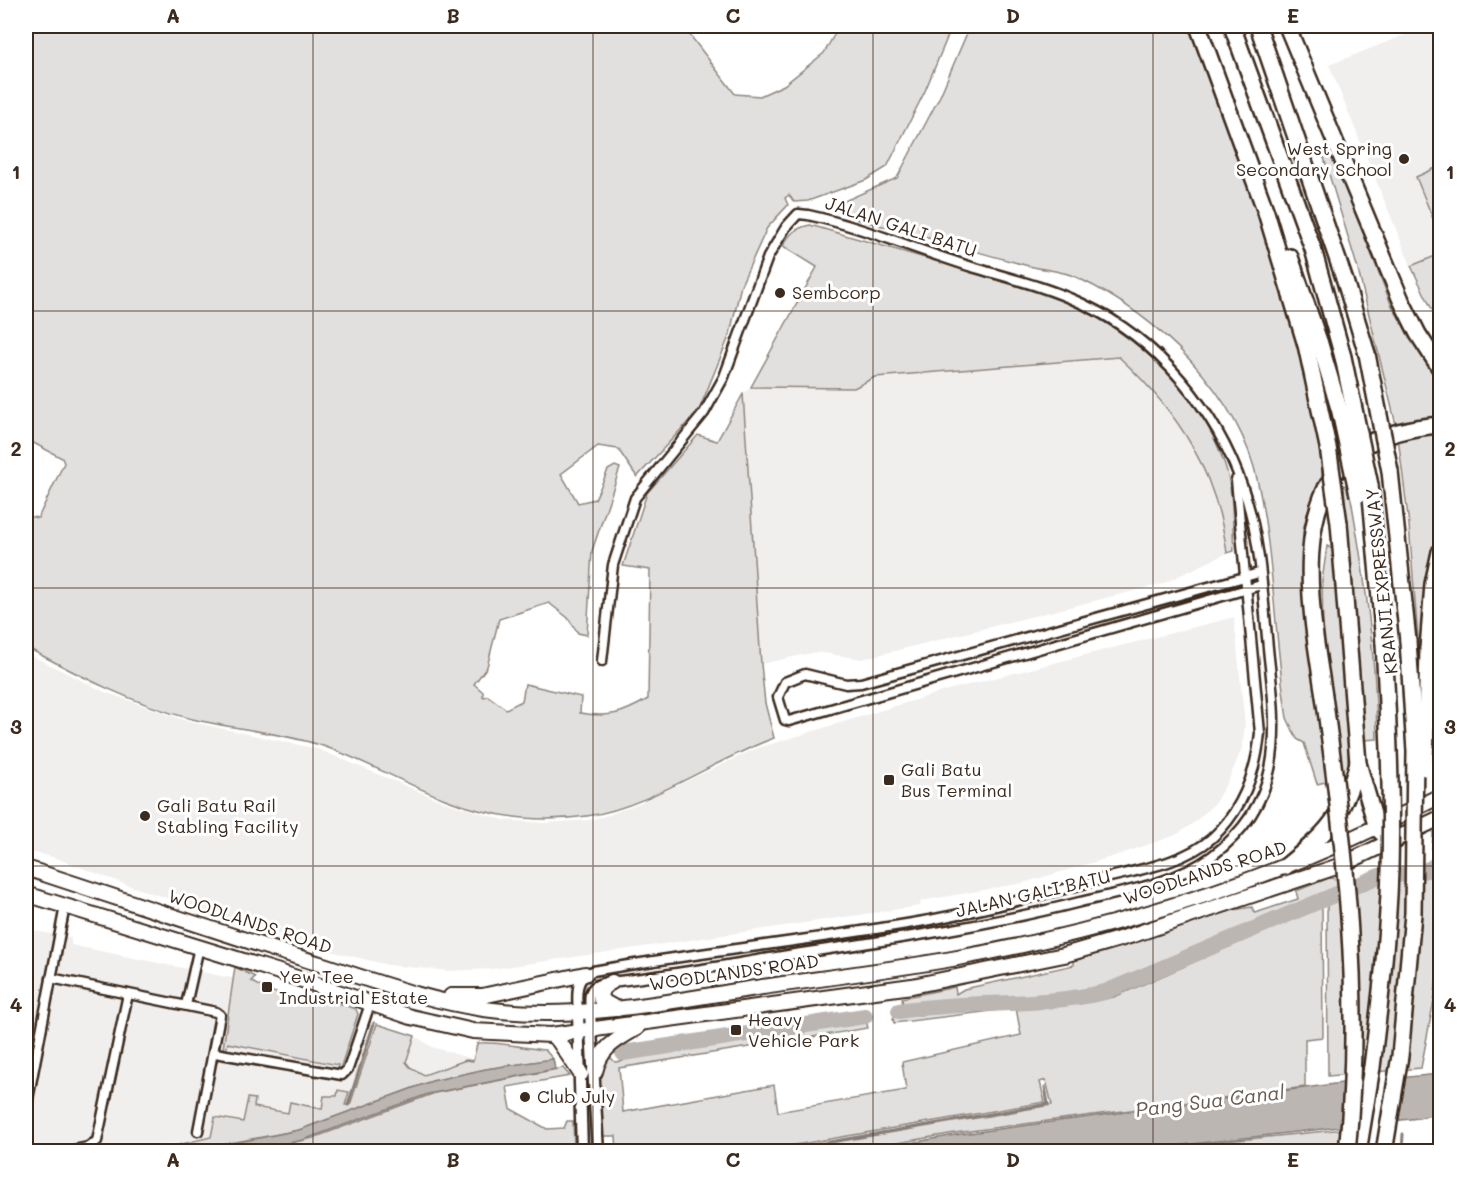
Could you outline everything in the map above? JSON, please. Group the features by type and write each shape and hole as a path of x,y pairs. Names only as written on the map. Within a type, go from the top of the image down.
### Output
{"highway":[{"path":"1198,26 1313,344 1340,412 1358,495 1373,536"},
{"path":"1226,26 1239,50"},
{"path":"1232,26 1239,50"},
{"path":"1287,26 1308,82 1401,300 1440,382"},
{"name":"KRANJI EXPRESSWAY","path":"1260,30 1331,237 1367,354 1390,471 1408,641 1415,751 1413,914 1400,1056 1384,1152"},
{"name":"KRANJI EXPRESSWAY","path":"1239,50 1312,249 1344,357 1370,484 1384,643 1389,744 1390,872 1381,991 1372,1067 1358,1152"},
{"path":"1418,334 1440,368"},
{"path":"1313,344 1339,523 1358,763 1377,828 1387,838 1395,841"},
{"path":"1347,1152 1354,1002 1353,945 1344,839 1314,629 1311,580 1313,532 1324,494 1338,467 1360,448 1402,431 1440,425"},
{"path":"1413,914 1424,817 1428,649 1433,584 1440,552"},
{"path":"1285,867 1335,822 1348,797 1358,763"}],"main road":[{"name":"WOODLANDS ROAD","path":"26,868 414,993 488,1010 584,1012 617,1009 993,950 1127,918 1285,867 1377,828 1440,796"},
{"name":"WOODLANDS ROAD","path":"26,894 199,947 411,1017 473,1031 551,1035 644,1024 940,981 1064,955 1133,935 1339,867 1440,818"},
{"path":"1330,849 1340,850 1344,855 1339,867"},
{"path":"414,993 482,996 585,974"},
{"path":"612,982 603,987 600,994 601,1000 617,1009"},
{"path":"551,1035 566,1053 588,1073 608,1046 644,1024"},
{"path":"524,1035 554,1045 566,1053"}],"street":[{"name":"JALAN GALI BATU","path":"584,1012 594,985 936,933 1031,915 1162,880 1208,860 1239,833 1252,814 1269,780 1274,757 1275,709 1261,585 1249,512 1224,442 1192,393 1162,360 1128,332 1086,305 1045,288 829,220 798,214 786,227 768,257 724,377 704,413 635,498 613,565 602,662"},
{"name":"JALAN GALI BATU","path":"585,974 883,928 1028,900 1158,865 1200,847 1226,823 1239,806 1258,754 1259,709 1245,590 1238,492 1233,465"},
{"path":"1259,573 861,684 846,684 805,674 785,682 778,697 785,720 789,721 1261,585"},
{"path":"26,1110 65,906"},
{"path":"186,1005 199,947"},
{"path":"585,974 578,984 584,1012 588,1073 598,1152"},
{"path":"51,978 186,1005 220,1015 215,1053 198,1131"},
{"path":"64,1152 88,1147 97,1140 128,994"},
{"path":"215,1053 342,1075 348,1069 370,1004"},
{"path":"582,1152 588,1073"}],"shaded area":[{"path":"26,26 683,26 735,94 760,96 784,85 824,53 839,26 952,26 925,91 887,167 866,180 808,201 794,202 789,195 785,198 788,205 767,228 741,285 730,334 699,410 637,477 618,449 598,446 561,474 578,503 595,499 608,470 615,466 620,468 592,551 587,635 578,633 568,618 549,603 499,619 487,667 474,684 483,692 483,697 488,696 506,709 522,701 525,684 581,697 580,713 616,714 648,699 650,570 623,566 647,493 698,435 717,441 743,394 761,664 765,703 774,738 658,793 611,811 569,818 515,817 479,810 445,799 320,745 170,713 127,697 26,647 26,516 38,518 64,463 62,458 26,439"},
{"path":"970,26 1189,26 1221,106 1279,274 1303,353 1321,444 1322,481 1309,507 1303,530 1302,581 1329,781 1317,784 1304,743 1297,739 1287,718 1264,512 1248,450 1233,418 1214,389 1191,361 1137,313 1078,278 858,220 840,210 842,202 897,178 940,96"},
{"name":"West Spring Secondary School","path":"1427,26 1440,26 1440,254 1411,266 1329,65"},
{"path":"1332,154 1391,304 1411,339 1440,379 1440,419 1396,425 1357,266 1324,158"},
{"path":"1440,166 1440,236 1416,177"},
{"path":"810,225 1042,292 1100,319 1128,338 1176,382 1213,435 1225,465 1230,486 1234,551 1227,553 1214,495 1191,445 1160,400 1119,357 875,377 854,388 751,387 817,267 783,246 794,232"},
{"path":"1440,254 1440,326 1411,266"},
{"path":"1119,357 1151,388 1173,415 1194,447 1219,507 1227,553 1162,584 862,659 816,652 761,664 743,394 751,387 854,388 875,377"},
{"path":"1440,431 1440,775 1435,778 1435,640 1423,666 1420,665 1409,525 1398,437"},
{"path":"1348,482 1368,610 1377,739 1364,740 1357,680 1344,487"},
{"path":"1327,546 1336,551 1346,672 1349,742 1348,768 1344,782 1323,629 1322,581"},
{"path":"1234,617 1245,725 1242,748 1230,777 1215,803 1195,822 1176,835 1112,857 1023,883 921,901 920,906 492,969 449,971 388,965 326,950 130,886 53,857 26,851 26,653 105,692 187,721 318,749 444,802 504,820 543,823 589,820 609,815 755,749 948,690"},
{"path":"1440,829 1440,853 1431,866 1433,833"},
{"path":"1440,871 1440,944 1435,995 1421,1068 1328,1076 1327,904 1380,882 1428,877"},
{"path":"1329,878 1338,879 1343,888 1104,989 1078,994 942,1001 903,1006 902,998 955,987 956,994 964,989 1074,965 1074,961 1233,910 1252,907 1255,913 1298,899 1296,891"},
{"path":"1322,906 1323,1037 1305,1039 1305,1087 955,1133 851,1151 783,1151 1052,1105 1046,1080 1040,1082 1045,1102 760,1151 617,1151 616,1136 603,1136 598,1074 606,1053 615,1062 623,1061 623,1057 866,1020 868,1028 619,1068 623,1112 774,1085 778,1112 906,1090 902,1062 1021,1035 1016,1008 894,1023 893,1018 899,1015 942,1009 1079,1004 1114,997"},
{"name":"Yew Tee Industrial Estate","path":"26,929 71,938 71,945 236,979 415,1036 432,1047 472,1059 470,1069 350,1106 337,1106 309,1117 138,1151 26,1152"},
{"path":"235,967 255,977 251,981 257,985 279,994 310,1002 316,996 356,1009 358,1014 337,1072 338,1065 228,1043 226,1050 223,1049"},
{"path":"377,1024 415,1036 406,1062 424,1075 466,1060 473,1061 477,1044 481,1043 545,1050 553,1059 486,1069 432,1081 299,1130 189,1151 148,1152 211,1137 215,1117 243,1122 248,1098 255,1099 254,1107 288,1113 290,1102 322,1109 324,1096 337,1096 338,1090 349,1092 345,1105 350,1105"},
{"path":"563,1068 570,1076 507,1087 511,1109 547,1129 564,1128 567,1121 573,1121 574,1151 248,1152 313,1138 435,1093"},
{"path":"1345,1129 1343,1151 1133,1151"}],"water":[{"path":"553,1059 555,1069 428,1094 303,1140 248,1151 189,1152 299,1130 432,1081 486,1069"},
{"name":"Pang Sua Canal","path":"1440,1074 1440,1113 1419,1118 1120,1152 861,1152 955,1135 1342,1083"}],"pier":[{"path":"1405,1076 1397,1123 1346,1129 1349,1080"}],"waterway":[{"path":"899,1011 1054,1000 1105,992 1379,876 1420,872 1440,860"},
{"path":"623,1053 865,1016"},
{"path":"348,1105 374,1023"},
{"path":"772,1152 1048,1104 1045,1087"},
{"path":"1402,1152 1403,1134"}],"place":[{"name":"West Spring Secondary School","path":"1404,159"},
{"name":"Sembcorp","path":"780,293"},
{"name":"Gali Batu Bus Terminal","path":"889,780"},
{"name":"Gali Batu Rail Stabling Facility","path":"145,816"},
{"name":"Yew Tee Industrial Estate","path":"267,987"},
{"name":"Heavy Vehicle Park","path":"736,1030"},
{"name":"Club July","path":"525,1097"}]}
